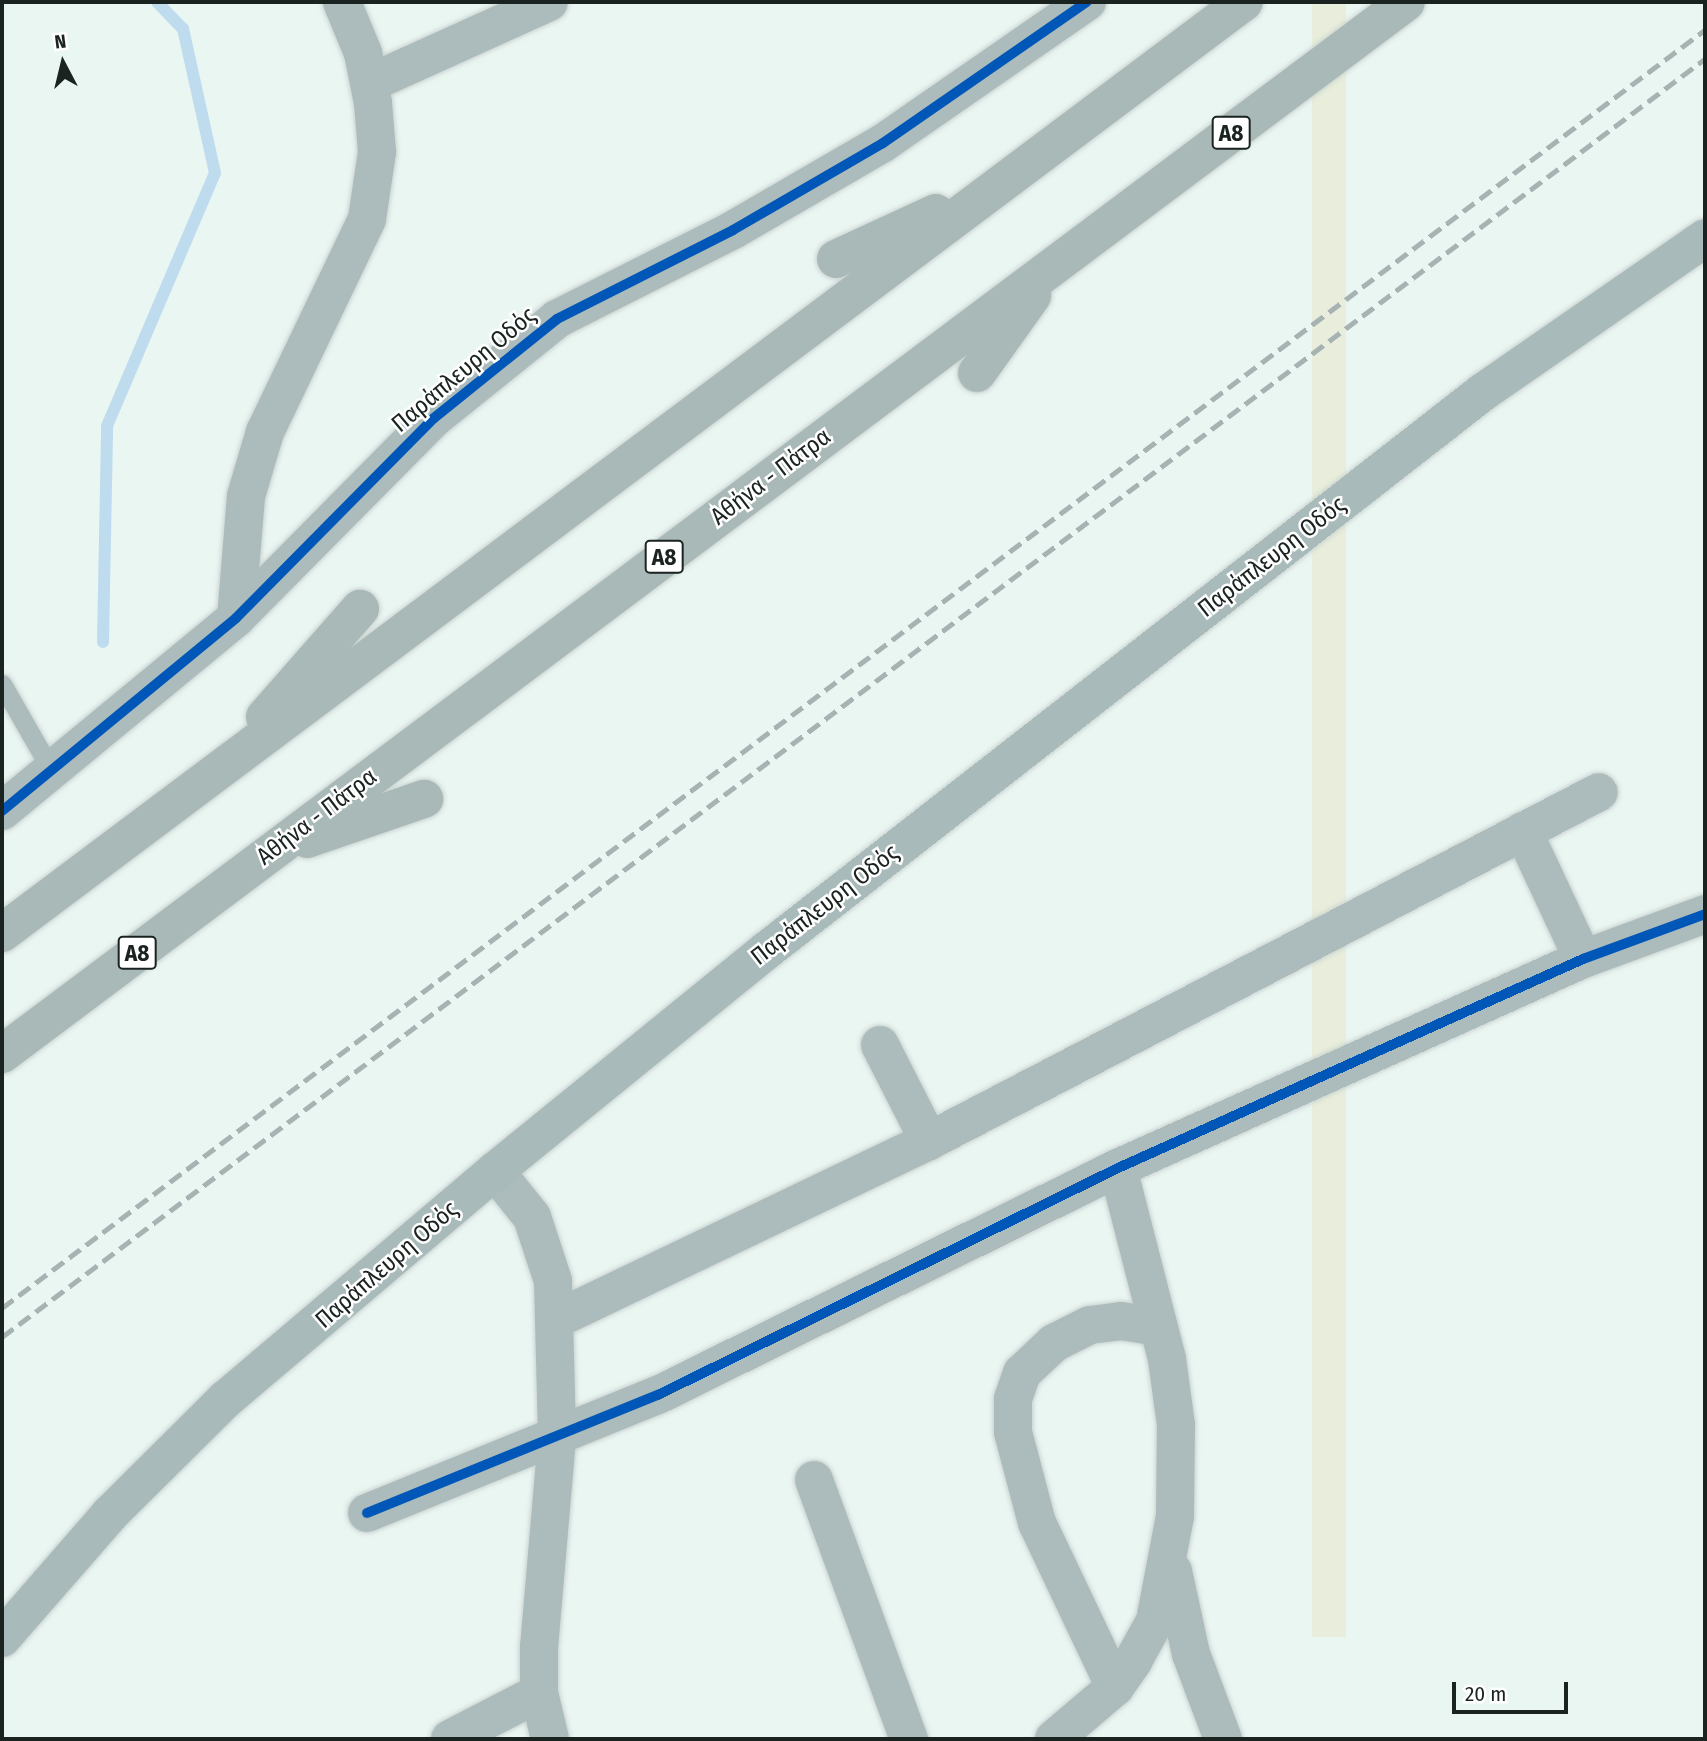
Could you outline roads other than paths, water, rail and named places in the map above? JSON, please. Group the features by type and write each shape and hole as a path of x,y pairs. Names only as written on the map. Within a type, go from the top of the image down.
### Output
{"highway":[{"path":"2,933 1244,2"},
{"name":"Αθήνα - Πάτρα","path":"2,1054 1405,2"},
{"path":"836,258 1001,184"},
{"path":"977,373 1056,263"},
{"path":"229,762 320,649 360,609"},
{"path":"272,851 424,799"}],"main road":[{"name":"Παράπλευρη Οδός","path":"2,1638 110,1514 226,1399 495,1171 767,950 1483,392 1705,239"}],"street":[{"path":"236,618 246,496 265,432 367,219 377,152 370,83 342,2"},
{"path":"370,83 549,2"},
{"name":"Παράπλευρη Οδός","path":"2,811 53,773 236,618 434,418 557,320 733,230 883,143 1087,2"},
{"path":"557,1319 929,1141 1599,792"},
{"path":"1523,831 1583,959"},
{"path":"366,1513 658,1395 1118,1168 1583,959 1705,914"},
{"path":"880,1045 929,1141"},
{"path":"1054,1739 1115,1687 1155,1621 1171,1548 1177,1425 1159,1327 1118,1168"},
{"path":"495,1171 532,1217 542,1238 557,1319 557,1437 539,1693 550,1739"},
{"path":"1115,1687 1037,1523 1013,1432 1013,1399 1022,1373 1054,1343 1090,1325 1121,1321 1159,1327"},
{"path":"814,1480 909,1739"},
{"path":"1171,1548 1191,1654 1223,1739"},
{"path":"450,1739 539,1693"}],"lane":[{"path":"2,684 53,773"}],"waterway":[{"path":"103,642 107,426 215,173 183,29 157,2"}],"railway":[{"path":"2,1308 1705,30"},
{"path":"2,1337 1705,59"}]}
